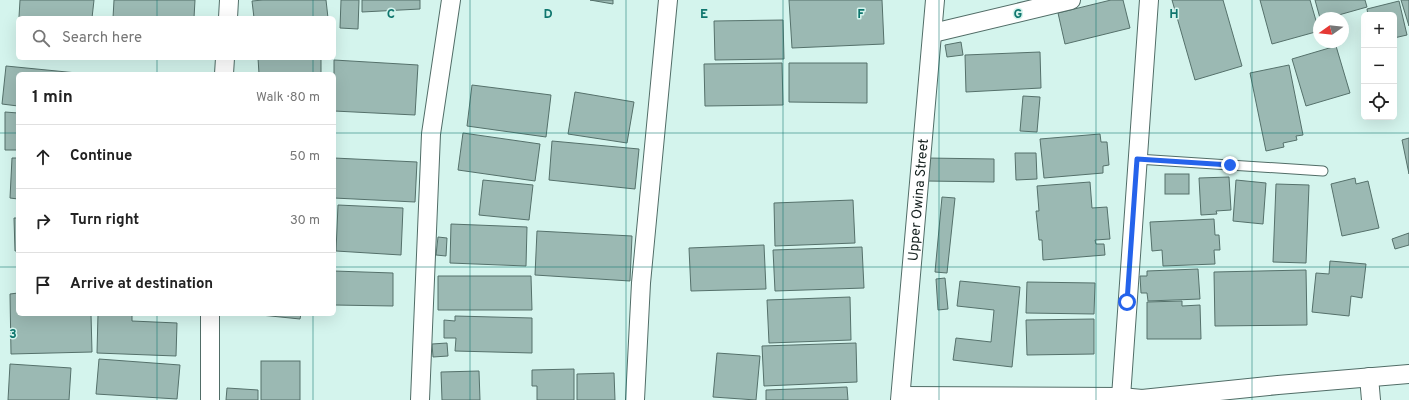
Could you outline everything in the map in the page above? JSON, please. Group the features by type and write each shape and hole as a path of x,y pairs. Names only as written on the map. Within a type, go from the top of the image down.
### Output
{"street":[{"path":"228,16 229,0"},
{"path":"420,400 431,134 451,0"},
{"path":"635,400 640,283 668,0"},
{"name":"Upper Owina Street","path":"900,398 936,0"},
{"path":"933,33 1072,0"},
{"path":"1121,397 1149,0"},
{"path":"224,72 225,60"},
{"path":"210,316 210,400"},
{"path":"900,398 1121,397 1142,400 1409,374"},
{"path":"1369,377 1371,400"}],"lane":[{"path":"1137,159 1323,171"}],"building":[{"path":"20,0 94,0 92,16 19,16"},
{"path":"114,0 195,0 194,16 113,16"},
{"path":"326,0 328,16 254,16 252,1"},
{"path":"341,0 359,0 358,29 340,28"},
{"path":"362,0 420,0 420,9 362,12"},
{"path":"590,0 613,0 613,4"},
{"path":"789,0 882,0 884,44 792,48"},
{"path":"1111,0 1123,0 1130,28 1065,44 1058,13"},
{"path":"1172,0 1223,0 1242,66 1195,80"},
{"path":"1260,0 1310,0 1313,12 1313,33 1272,44"},
{"path":"1315,0 1365,0 1367,7 1349,12 1318,12"},
{"path":"1401,0 1409,0 1409,26"},
{"path":"1399,1 1407,35 1397,37 1397,12 1368,12 1367,9"},
{"path":"783,20 784,59 715,60 714,21"},
{"path":"961,42 963,55 947,57 945,45"},
{"path":"1329,48 1337,48 1350,93 1306,106 1292,59"},
{"path":"1040,52 1041,88 966,92 965,55"},
{"path":"258,60 321,60 321,72 259,72"},
{"path":"334,60 418,65 415,115 336,111 336,72 334,72"},
{"path":"782,63 783,105 705,106 704,64"},
{"path":"789,63 867,63 867,103 789,102"},
{"path":"1289,65 1303,135 1296,136 1297,140 1283,143 1284,147 1266,151 1250,73"},
{"path":"6,66 67,72 16,72 16,106 2,104"},
{"path":"472,85 551,95 546,137 467,126"},
{"path":"575,92 634,102 627,143 568,134"},
{"path":"1023,96 1040,97 1037,132 1020,131"},
{"path":"5,112 16,113 16,150 5,150"},
{"path":"463,133 540,144 535,181 458,170"},
{"path":"1100,134 1101,142 1107,142 1109,165 1103,166 1103,173 1044,178 1040,139"},
{"path":"1409,138 1409,174 1402,140"},
{"path":"552,141 639,149 635,189 549,180"},
{"path":"1015,153 1036,153 1037,179 1016,180"},
{"path":"12,158 16,158 16,199 10,198"},
{"path":"336,158 417,162 415,202 336,198"},
{"path":"927,158 994,159 994,182 927,181"},
{"path":"1165,174 1189,174 1189,194 1165,194"},
{"path":"1229,177 1231,210 1216,211 1217,214 1201,215 1199,178"},
{"path":"1355,178 1356,184 1368,181 1379,228 1342,236 1331,184"},
{"path":"483,180 533,185 529,220 479,215"},
{"path":"1236,180 1266,183 1263,224 1233,221"},
{"path":"1090,182 1092,208 1107,207 1110,239 1095,240 1096,244 1104,244 1105,255 1043,260 1042,240 1039,240 1036,211 1039,211 1037,186"},
{"path":"1276,184 1309,185 1306,263 1273,262"},
{"path":"942,197 955,198 947,273 935,272"},
{"path":"853,200 855,243 775,246 774,203"},
{"path":"338,205 403,208 401,255 336,251"},
{"path":"14,218 16,218 16,251"},
{"path":"1214,219 1215,235 1219,235 1220,250 1214,250 1215,264 1163,266 1162,250 1152,251 1150,222"},
{"path":"451,224 527,227 526,266 450,263"},
{"path":"537,231 632,236 630,281 535,275"},
{"path":"1409,233 1409,245 1395,249 1392,239"},
{"path":"438,237 447,238 446,256 436,255"},
{"path":"764,245 766,289 691,291 689,248"},
{"path":"862,247 864,288 775,291 773,250"},
{"path":"1330,261 1366,264 1362,298 1351,296 1349,316 1312,312 1316,273 1329,274"},
{"path":"1198,269 1200,299 1148,301 1147,293 1141,293 1140,276 1147,276 1147,271"},
{"path":"1306,270 1307,325 1215,326 1214,272"},
{"path":"336,271 393,273 393,306 336,305"},
{"path":"438,276 531,276 532,310 438,310"},
{"path":"945,278 948,309 938,310 936,279"},
{"path":"960,281 1020,287 1012,367 953,360 956,338 991,342 994,310 957,306"},
{"path":"1027,282 1095,283 1094,314 1026,313"},
{"path":"16,293 16,316 91,316 92,352 11,354 10,294"},
{"path":"850,297 851,340 769,343 767,300"},
{"path":"1182,301 1182,306 1200,305 1201,339 1147,339 1147,302"},
{"path":"98,316 132,316 132,321 177,323 176,356 97,353"},
{"path":"271,316 301,316 300,319"},
{"path":"455,316 532,318 532,353 455,351 456,338 444,338 444,320 455,321"},
{"path":"1094,319 1094,354 1027,355 1026,320"},
{"path":"447,343 448,356 433,357 432,344"},
{"path":"856,343 857,382 764,386 762,346"},
{"path":"717,353 760,356 756,400 713,397"},
{"path":"99,359 180,365 177,399 96,394"},
{"path":"261,361 300,361 300,400 261,400"},
{"path":"10,364 71,368 69,400 8,400"},
{"path":"574,369 574,400 537,400 537,386 532,386 532,370"},
{"path":"479,371 480,400 442,400 441,372"},
{"path":"614,373 615,400 577,400 577,374"},
{"path":"847,387 848,400 766,400 766,390"},
{"path":"227,388 258,390 258,400 226,400"}],"route":[{"path":"1127,302 1137,159 1230,165"}]}
